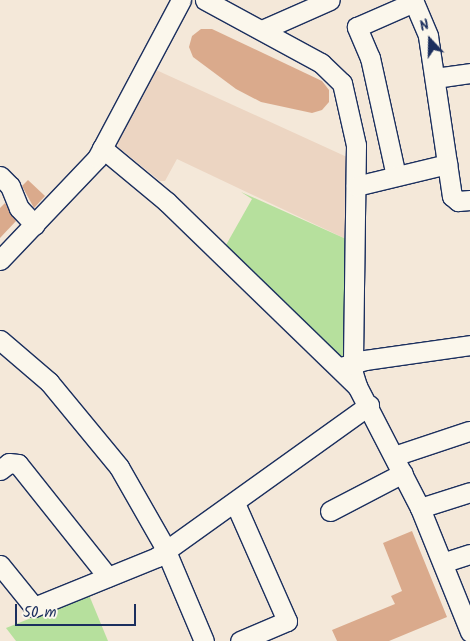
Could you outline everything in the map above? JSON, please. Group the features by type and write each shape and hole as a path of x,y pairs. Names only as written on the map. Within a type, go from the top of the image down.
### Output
{"street":[{"path":"0,260 82,178 102,148 181,0"},
{"path":"205,0 321,63 341,80 356,145 356,186 345,365"},
{"path":"262,30 307,4 330,0"},
{"path":"396,176 370,58 358,27 414,1 428,36 452,196 458,201 470,200"},
{"path":"435,78 470,73"},
{"path":"102,148 168,202 345,365 369,405 420,508 445,562 468,621"},
{"path":"356,186 447,164"},
{"path":"0,176 35,225"},
{"path":"0,340 49,382 119,467 166,553 204,641"},
{"path":"345,365 470,345"},
{"path":"0,565 34,606 166,553 369,405"},
{"path":"394,456 469,431"},
{"path":"0,470 9,463 18,464 108,577"},
{"path":"330,511 403,473"},
{"path":"420,508 470,492"},
{"path":"235,503 286,620 240,641"},
{"path":"445,562 470,554"}],"shaded area":[{"path":"154,69 347,157 346,239 177,159 165,181 160,181 118,147 117,142"}],"green space":[{"path":"241,192 346,239 345,356 338,357 226,245 252,199"},
{"path":"89,595 108,641 16,641 6,628"}],"building":[{"path":"201,29 212,29 322,81 329,90 329,102 322,110 312,113 261,102 236,89 193,57 189,47 192,36"},
{"path":"28,180 45,196 34,208 22,186"},
{"path":"5,203 16,221 0,238 0,208"},
{"path":"412,531 447,617 389,641 337,641 332,630 395,604 391,596 402,591 383,543"}]}
